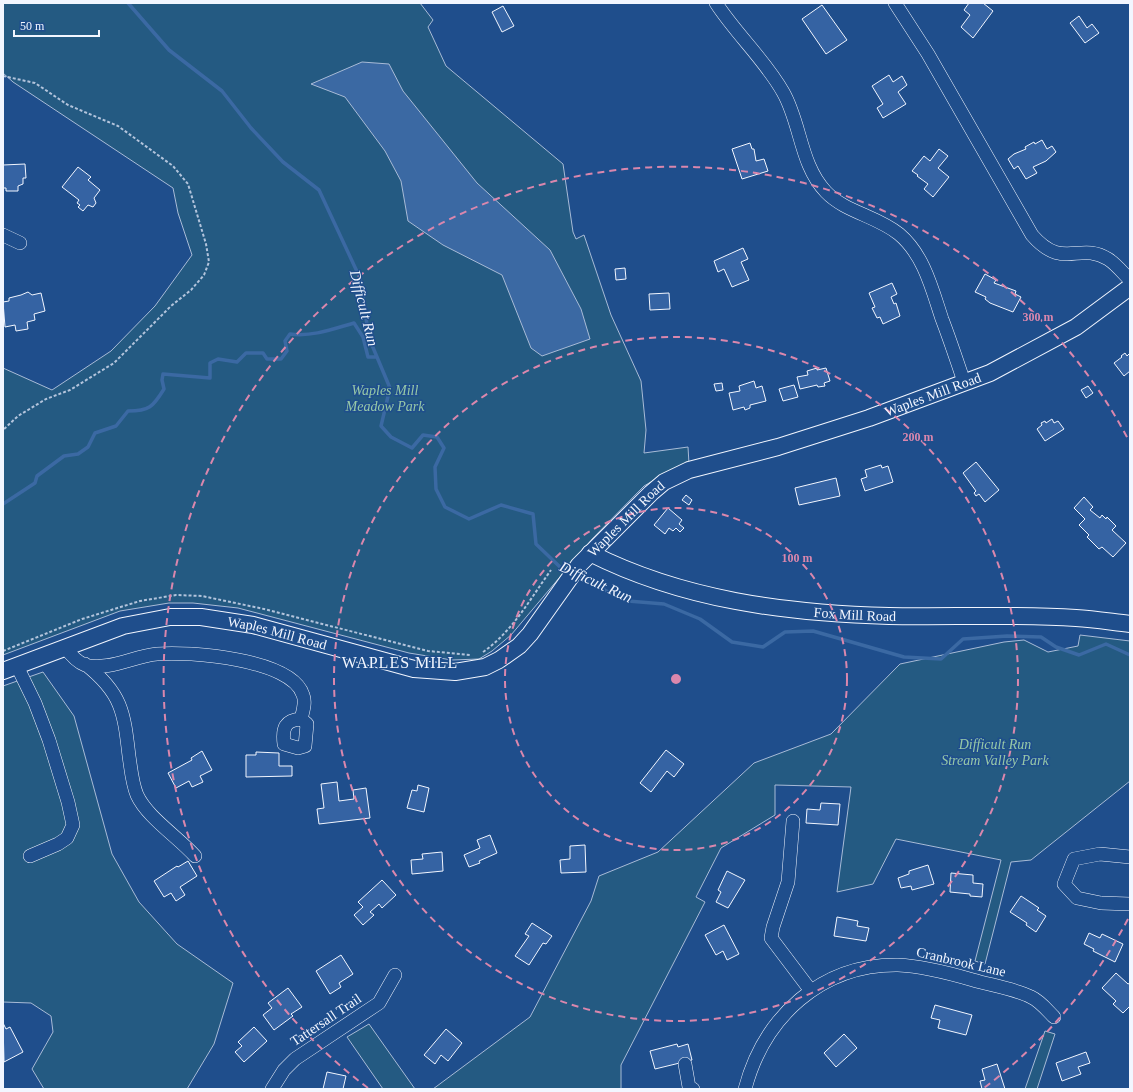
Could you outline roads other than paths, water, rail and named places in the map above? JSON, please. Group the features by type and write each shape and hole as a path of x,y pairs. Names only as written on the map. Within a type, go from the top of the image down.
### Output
{"main road":[{"name":"Waples Mill Road","path":"10,669 65,647 138,622 170,617 201,617 253,625 414,669 442,672 467,671 485,666 499,660 519,646 530,634 565,583 590,553 651,493 678,474 778,447 862,420 964,382 1013,361 1076,327 1130,287"},
{"name":"Fox Mill Road","path":"590,553 626,571 670,586 731,602 778,609 889,616 1038,616 1077,618 1130,624"}],"street":[{"path":"716,3 731,26 759,58 783,92 799,132 809,166 826,192 846,206 878,221 898,234 912,247 927,274 964,382"},
{"path":"895,3 928,54 1032,235 1040,244 1056,253 1068,255 1089,253 1108,259 1130,280"},
{"path":"3,235 20,243"},
{"path":"65,647 71,655 85,664 106,682 118,702 126,731 131,773 140,801 195,856"},
{"path":"85,664 109,664 155,654 184,653 243,661 280,673 292,680 303,694 304,702 301,719"},
{"path":"10,669 35,703 49,740 68,802 73,825 67,838 58,844 30,856"},
{"path":"793,821 788,882 773,927 771,938 811,991"},
{"path":"1130,857 1100,854 1074,859 1064,884 1077,898 1101,903 1130,904"},
{"name":"Cranbrook Lane","path":"745,1089 756,1059 773,1028 801,997 839,976 864,969 890,966 915,966 967,978 1031,996 1054,1017"},
{"name":"Tattersall Trail","path":"272,1089 284,1070 295,1059 379,1003 395,975"},
{"path":"685,1064 689,1087 693,1089"}],"waterway":[{"name":"Difficult Run","path":"128,3 169,50 222,91 251,128 283,162 319,190 360,278 369,338 390,388 381,426 391,437 412,448 423,435 437,437 444,448 435,467 436,489 445,507 469,519 501,505 533,514 536,544 560,567 568,572"},
{"path":"3,504 35,483 37,476 64,456 78,454 88,447 95,433 116,426 128,411 141,410 150,407 157,400 164,389 162,380 163,374 210,378 210,363 218,359 237,362 246,353 263,353 267,359 281,359 287,351 285,341 290,334 298,335 314,333 354,323 363,337 368,357 377,357"},
{"name":"Difficult Run","path":"575,576 628,601 664,604 700,619 732,642 763,647 785,632 813,631 904,657 941,659 963,639 1007,636 1041,637 1056,647 1079,655 1106,644 1130,655"}],"district":[{"name":"WAPLES MILL","path":"400,662"}],"park label":[{"name":"Waples Mill Meadow Park","path":"385,398"},
{"name":"Difficult Run Stream Valley Park","path":"995,752"}]}
